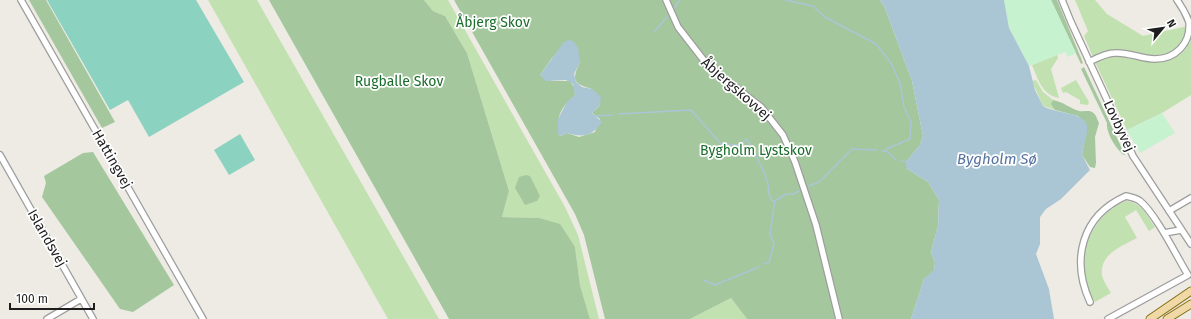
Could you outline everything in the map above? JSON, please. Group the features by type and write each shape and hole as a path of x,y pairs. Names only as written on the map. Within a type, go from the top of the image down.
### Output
{"main road":[{"path":"1150,319 1191,291"},
{"path":"1167,319 1191,304"}],"street":[{"name":"Hattingvej","path":"21,0 203,319"},
{"name":"Åbjergskovvej","path":"666,0 678,27 691,47 721,78 768,114 783,135 795,162 816,225 839,319"},
{"name":"Lovbyvej","path":"1062,0 1133,156 1191,244"},
{"path":"1089,62 1114,53 1154,59 1162,59 1177,53 1186,44 1190,31 1186,14 1177,0"},
{"name":"Islandsvej","path":"1,157 93,319"},
{"path":"1090,302 1084,288 1081,274 1081,248 1090,227 1101,213 1121,198 1126,196 1132,197 1143,204 1164,233 1188,275 1108,319"},
{"path":"1169,211 1191,198"},
{"path":"1164,233 1181,230"},
{"path":"47,319 82,299"}],"green space":[{"path":"29,0 46,0 115,122 102,128"},
{"path":"47,0 196,0 244,82 149,137 128,100 110,110"},
{"path":"208,0 257,0 439,319 388,319"},
{"name":"Rugballe Skov","path":"269,0 424,0 433,11 445,16 467,53 509,191 502,217 539,218 560,224 575,247 580,285 590,319 449,319"},
{"path":"424,0 448,0 565,207 578,235 599,319 590,319 580,285 575,247 539,218 502,217 509,191 467,53 445,16 433,11"},
{"name":"Bygholm Lystskov","path":"454,0 880,0 885,8 912,81 923,136 920,145 906,162 906,168 928,182 939,200 938,226 931,252 935,263 934,271 924,279 911,319 747,319 731,298 690,319 605,319 584,235 575,214","holes":["559,51 580,62 575,77 577,83 592,89 600,105 592,113 600,119 595,132 579,137 567,133 560,136 558,127 560,114 575,95 574,87 570,81 552,81 540,75"]},
{"path":"1004,0 1051,0 1076,53 1068,57 1065,52 1029,66 1009,28"},
{"path":"1051,0 1057,0 1083,63 1081,64"},
{"path":"1075,0 1095,0 1107,14 1143,36 1188,26 1187,31 1176,51 1170,55 1162,57 1115,51 1093,57 1084,36 1088,31"},
{"path":"1191,38 1191,95 1162,113 1127,130 1095,62 1115,55 1122,55 1152,62 1166,60 1179,55 1188,45"},
{"path":"1057,55 1058,58 1051,69 1059,98 1048,94 1041,86 1032,65"},
{"path":"1084,67 1125,155 1118,149 1110,136 1107,123 1081,69"},
{"path":"1036,80 1043,92 1053,100 1052,104 1055,110 1043,106 1032,81"},
{"path":"1076,80 1089,102 1088,105 1080,104 1080,100 1066,92 1063,93 1061,88"},
{"path":"1053,100 1079,111 1091,111 1095,115 1099,123 1095,137 1095,168 1090,167 1082,155 1087,126 1078,116 1055,110 1051,104"},
{"path":"1162,113 1175,133 1140,153 1127,130"},
{"path":"240,134 255,160 229,175 214,150"},
{"path":"93,152 174,285 133,312 120,309 42,197 46,183 44,176 83,153"},
{"path":"526,175 530,176 540,196 537,201 525,205 515,188 519,177"},
{"path":"1126,201 1132,202 1140,207 1147,214 1155,227 1149,231 1136,210 1125,217 1137,238 1113,252 1104,262 1102,276 1111,293 1095,302 1085,279 1084,256 1087,244 1098,223 1106,214 1115,206"},
{"path":"731,298 747,319 690,319"}],"water":[{"name":"Bygholm Sø","path":"880,0 1004,0 1009,28 1029,66 1035,90 1043,106 1075,115 1085,121 1087,129 1082,155 1090,170 1061,199 1046,209 1040,217 1040,244 1036,254 1049,289 1054,319 911,319 924,279 934,270 935,263 931,252 938,226 939,200 928,182 906,168 906,162 920,145 923,136 912,81 885,8"},
{"path":"570,40 574,42 578,48 580,62 574,74 576,82 582,87 592,89 601,97 600,105 592,113 602,122 599,127 587,135 572,135 567,133 560,136 558,134 558,119 567,102 575,95 573,84 566,80 546,81 540,75 564,42"}],"waterway":[{"path":"674,8 680,0"},
{"path":"785,0 813,6 825,17 876,44 891,63 900,83 904,107 911,122 910,139 886,149 885,151"},
{"path":"654,32 667,17"},
{"path":"618,114 691,110 721,144 739,145 747,139 765,175 772,201 775,201 786,194 793,194 799,191"},
{"path":"594,116 612,115"},
{"path":"809,186 819,182 852,149 877,150"},
{"path":"882,151 888,152 896,160"},
{"path":"901,161 906,162"},
{"path":"764,264 769,262 774,244 770,234 775,201"},
{"path":"704,280 715,285 759,267"}],"park label":[{"name":"Åbjerg Skov","path":"493,22"}]}
